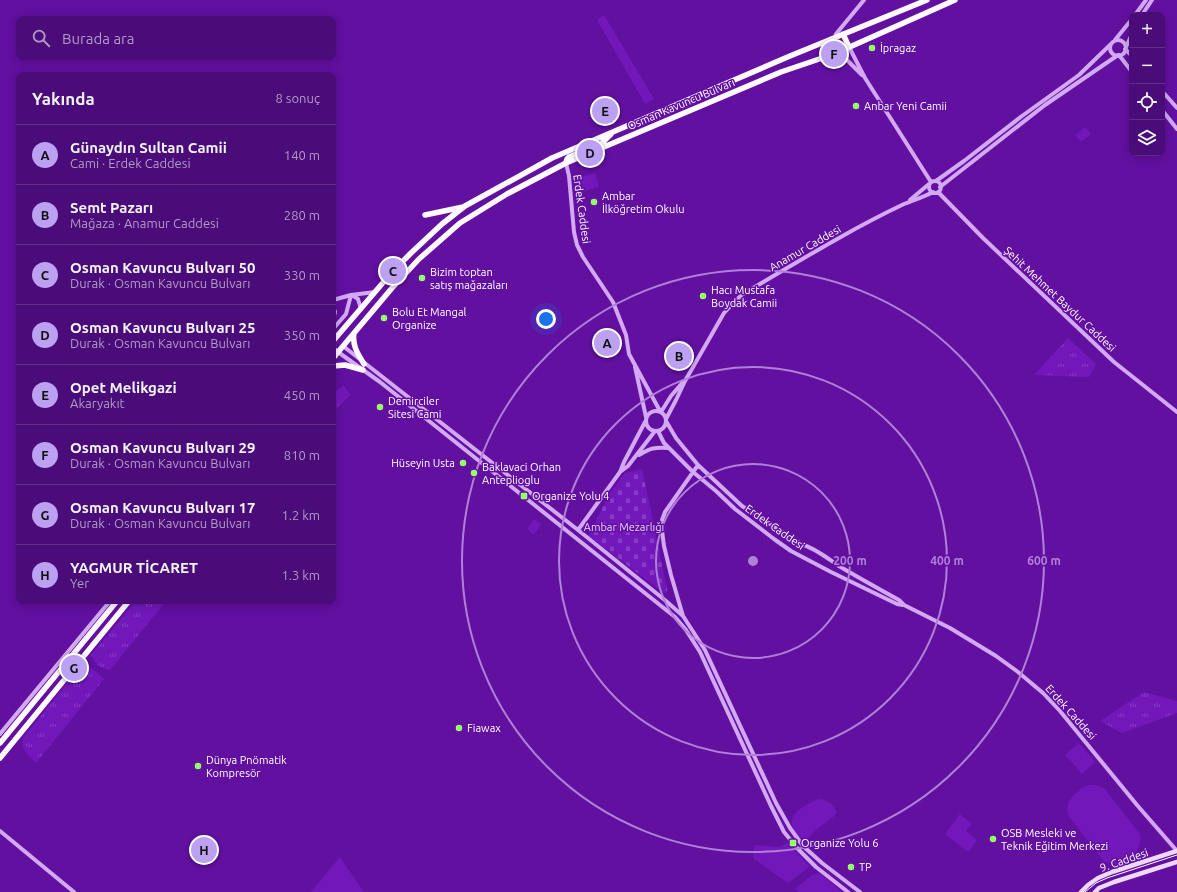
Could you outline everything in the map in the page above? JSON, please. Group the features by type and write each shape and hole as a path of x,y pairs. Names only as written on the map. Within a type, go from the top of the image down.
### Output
{"highway":[{"name":"Osman Kavuncu Bulvarı","path":"336,340 375,292 410,253 442,224 465,206 552,158 833,38 927,0"},
{"name":"Osman Kavuncu Bulvarı","path":"336,355 392,288 419,259 460,223 507,194 566,163 781,72 849,47 955,0"},
{"path":"843,34 849,47"},
{"path":"833,38 837,52"},
{"path":"566,163 567,159 602,143 615,131"},
{"path":"425,215 465,206"},
{"path":"354,333 354,344 364,367"},
{"path":"336,343 343,346"},
{"path":"336,365 345,364 364,367"},
{"path":"0,743 19,715 114,604"},
{"path":"0,758 127,604"}],"main road":[{"name":"9. Caddesi","path":"1081,892 1098,878 1177,851"},
{"name":"9. Caddesi","path":"1095,892 1099,888 1114,882 1177,862"}],"street":[{"path":"833,38 864,0"},
{"path":"1137,12 1146,0"},
{"path":"1144,12 1152,0"},
{"path":"905,204 932,182 964,161 1032,109 1076,78 1112,43 1129,23"},
{"path":"1129,53 1121,40 1117,40 1112,43 1110,48 1114,54 1119,55 1129,68"},
{"path":"905,204 937,190 1045,105 1114,58 1123,54 1129,40"},
{"path":"849,47 865,78 932,182 939,183 937,190"},
{"path":"837,52 865,78"},
{"path":"1165,94 1177,108"},
{"path":"1165,114 1177,129"},
{"name":"Erdek Caddesi","path":"566,163 569,176 574,232 577,245 583,257 613,302 626,335 629,354 660,411"},
{"path":"932,182 929,189 937,190"},
{"name":"Şehit Mehmet Baydur Caddesi","path":"937,190 993,248 1114,362 1177,412"},
{"name":"Anamur Caddesi","path":"685,381 724,313 739,297 808,256 905,204"},
{"path":"336,299 351,295 375,292"},
{"path":"351,295 358,299 361,309"},
{"path":"336,326 346,314 351,295"},
{"path":"343,346 364,367 675,617 686,630 700,652 784,832 816,867 848,892"},
{"path":"336,355 364,367 578,530 683,616 705,650 776,803 790,828 803,846 822,863 860,892"},
{"name":"Erdek Caddesi","path":"634,363 645,420"},
{"path":"660,411 685,381"},
{"path":"620,472 628,466 656,431 664,427 685,381"},
{"path":"578,530 620,472 648,414 652,411 660,411 666,420"},
{"path":"645,420 649,429 656,431"},
{"name":"Erdek Caddesi","path":"666,420 676,438 698,465 742,506 801,544 819,552 856,576 899,600 904,605"},
{"name":"Erdek Caddesi","path":"656,431 668,448 693,472 735,509 791,551 897,604 904,605 950,628 996,656 1014,669 1043,693 1060,711 1177,851"},
{"path":"635,457 654,447 668,448"},
{"path":"683,616 664,546 661,523 665,512 698,465"},
{"path":"657,603 666,601"},
{"path":"0,734 19,715 108,604"},
{"path":"0,831 74,892"}],"green space":[{"path":"604,15 654,99 645,104 597,20"},
{"path":"1085,127 1091,134 1081,142 1075,135"},
{"path":"595,173 599,187 581,192 577,178"},
{"path":"1068,338 1096,364 1089,377 1034,375"},
{"path":"344,386 350,395 336,409 336,390"},
{"name":"Ambar Mezarlığı","path":"642,469 667,589 667,592 664,593 589,536 608,496 625,473"},
{"path":"534,519 541,524 534,535 527,529"},
{"path":"134,604 164,604 110,670 101,667 94,661 91,655"},
{"path":"85,664 104,679 36,763 24,749 22,742 23,738 81,666"},
{"path":"1144,692 1177,701 1177,713 1122,733 1100,721"},
{"path":"1079,743 1095,762 1082,774 1065,755"},
{"path":"1090,785 1096,785 1104,788 1140,834 1138,850 1127,861 1116,864 1104,861 1068,815 1067,810 1070,800 1081,789"},
{"path":"818,799 829,802 834,807 836,812 834,816 816,830 804,842 793,827 793,817 799,810"},
{"path":"960,814 972,824 966,831 977,840 968,852 945,834"},
{"path":"788,843 809,866 788,883 754,859 753,853 755,845 779,847"},
{"path":"340,857 364,892 311,892"},
{"path":"819,873 842,892 799,892 795,889 812,875"}],"tram line":[{"path":"1085,892 1096,883 1107,878 1177,855"}],"place":[{"name":"İpragaz","path":"872,48"},
{"name":"Osman Kavuncu Bulvarı 29","path":"834,54"},
{"name":"Anbar Yeni Camii","path":"856,106"},
{"name":"Opet Melikgazi","path":"605,111"},
{"name":"Osman Kavuncu Bulvarı 25","path":"590,153"},
{"name":"Ambar İlköğretim Okulu","path":"594,202"},
{"name":"Osman Kavuncu Bulvarı 50","path":"393,271"},
{"name":"Bizim toptan satış mağazaları","path":"422,278"},
{"name":"Hacı Mustafa Boydak Camii","path":"703,296"},
{"name":"Bolu Et Mangal Organize","path":"384,318"},
{"name":"Günaydın Sultan Camii","path":"607,343"},
{"name":"Semt Pazarı","path":"679,356"},
{"name":"Demirciler Sitesi Cami","path":"380,407"},
{"name":"Hüseyin Usta","path":"463,463"},
{"name":"Baklavaci Orhan Anteplioglu","path":"474,473"},
{"name":"Organize Yolu 4","path":"524,496"},
{"name":"Osman Kavuncu Bulvarı 17","path":"74,668"},
{"name":"Fiawax","path":"459,728"},
{"name":"Dünya Pnömatik Kompresör","path":"198,766"},
{"name":"OSB Mesleki ve Teknik Eğitim Merkezi","path":"993,839"},
{"name":"Organize Yolu 6","path":"793,843"},
{"name":"YAGMUR TİCARET","path":"204,850"},
{"name":"TP","path":"851,867"}]}
